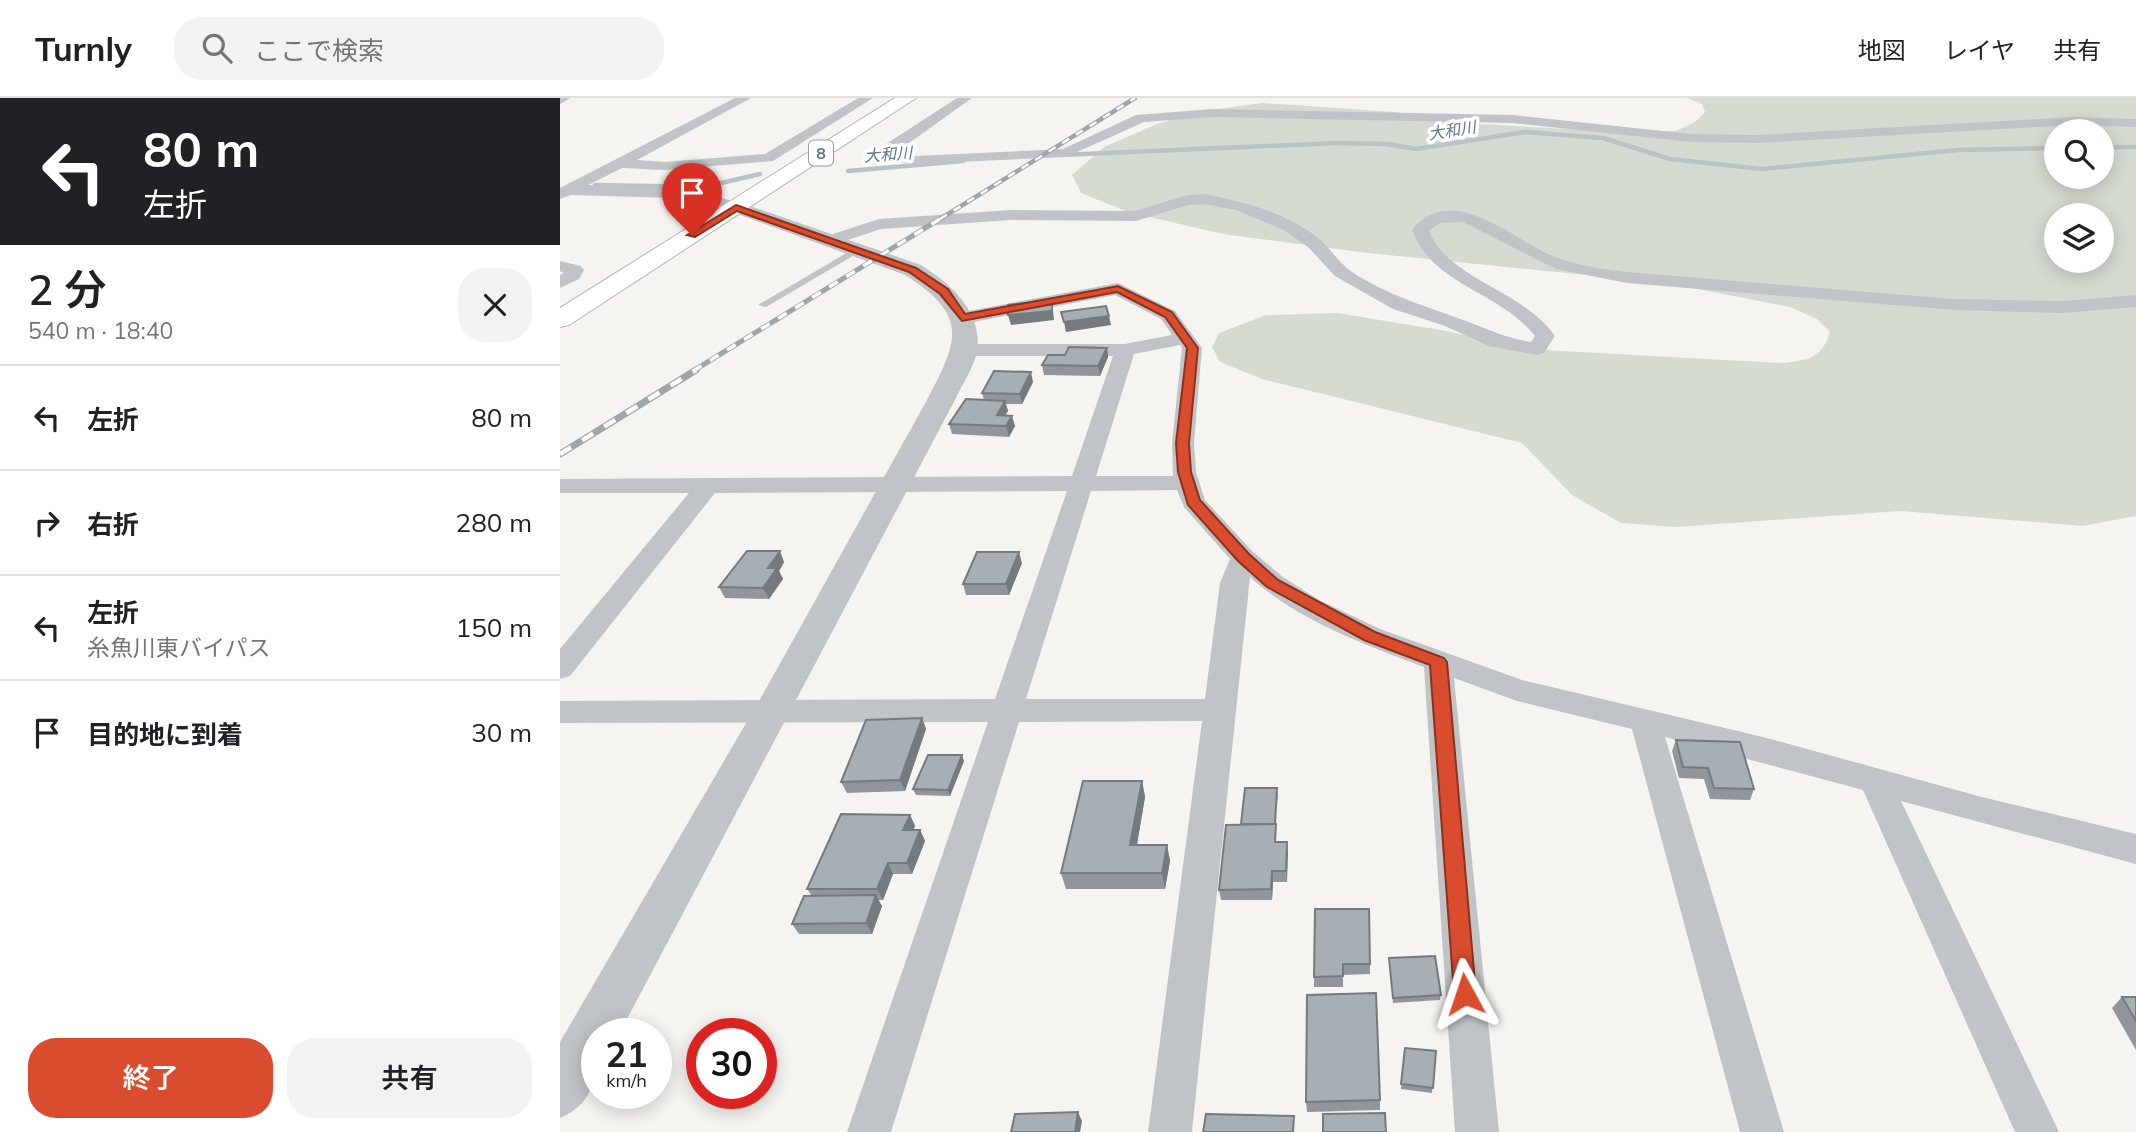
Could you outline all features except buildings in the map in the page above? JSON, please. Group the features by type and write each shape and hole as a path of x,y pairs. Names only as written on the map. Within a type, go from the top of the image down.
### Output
{"highway":[{"name":"8","path":"560,319 907,98"}],"street":[{"path":"562,191 745,98"},
{"path":"618,163 665,166 768,158 867,98"},
{"path":"966,98 888,149 888,157 915,160 1066,153 1141,118 1213,113 1513,119 1666,136 1758,139 2072,121 2136,124"},
{"path":"560,1092 774,709 964,350 962,318 944,292 913,270 716,200 665,192 562,191"},
{"path":"828,242 879,223 1011,215 1106,218 1136,216 1187,200 1204,199 1240,205 1290,226 1314,243 1341,272 1400,305 1452,322 1496,342 1537,349 1545,336 1527,315 1441,262 1422,240 1420,230 1428,222 1443,215 1477,221 1489,225 1541,258 1597,273 1906,303 2051,308 2136,301"},
{"path":"560,266 575,270 573,275 560,283"},
{"path":"962,318 1118,289 1168,315 1192,348 1183,443 1187,484 1193,502 1244,558 1273,583 1309,606 1370,636 1517,690 1763,749 2131,854"},
{"path":"964,350 1125,350 1185,338"},
{"path":"869,1132 1125,350"},
{"path":"560,485 1187,484"},
{"path":"560,669 708,485"},
{"path":"1170,1132 1234,583 1244,558"},
{"path":"1438,662 1477,1132"},
{"path":"560,712 1008,708 1221,710"},
{"path":"1645,720 1762,1132"},
{"path":"1875,782 2037,1132"}],"lane":[{"path":"763,304 855,251"}],"shaded area":[{"path":"1687,98 2136,98 2136,516 2083,526 1900,511 1675,527 1621,523 1572,495 1522,443 1262,379 1220,362 1212,347 1219,333 1266,315 1337,313 1447,331 1526,349 1782,363 1799,361 1818,353 1830,332 1817,319 1790,307 1666,283 1368,253 1223,234 1128,212 1081,193 1072,175 1104,147 1157,124 1204,111 1262,103 1395,112 1480,124 1624,132 1676,131 1695,122 1705,112 1702,104"}],"waterway":[{"name":"大和川","path":"1061,155 1337,143 1388,144 1416,149 1525,132 1603,138 1670,159 1762,169 1958,150 2044,148"},
{"name":"大和川","path":"2114,147 2136,147"},
{"name":"大和川","path":"848,171 963,161"},
{"name":"大和川","path":"595,185 704,187 760,174"}],"railway":[{"path":"940,219 1135,98"},
{"path":"693,371 943,217"},
{"path":"560,454 696,370"}],"route":[{"path":"692,235 736,207 828,242 913,270 944,292 962,318 1118,289 1125,290 1168,315 1192,348 1183,443 1184,472 1193,502 1244,558 1273,583 1309,606 1370,636 1438,662 1465,994"}]}
